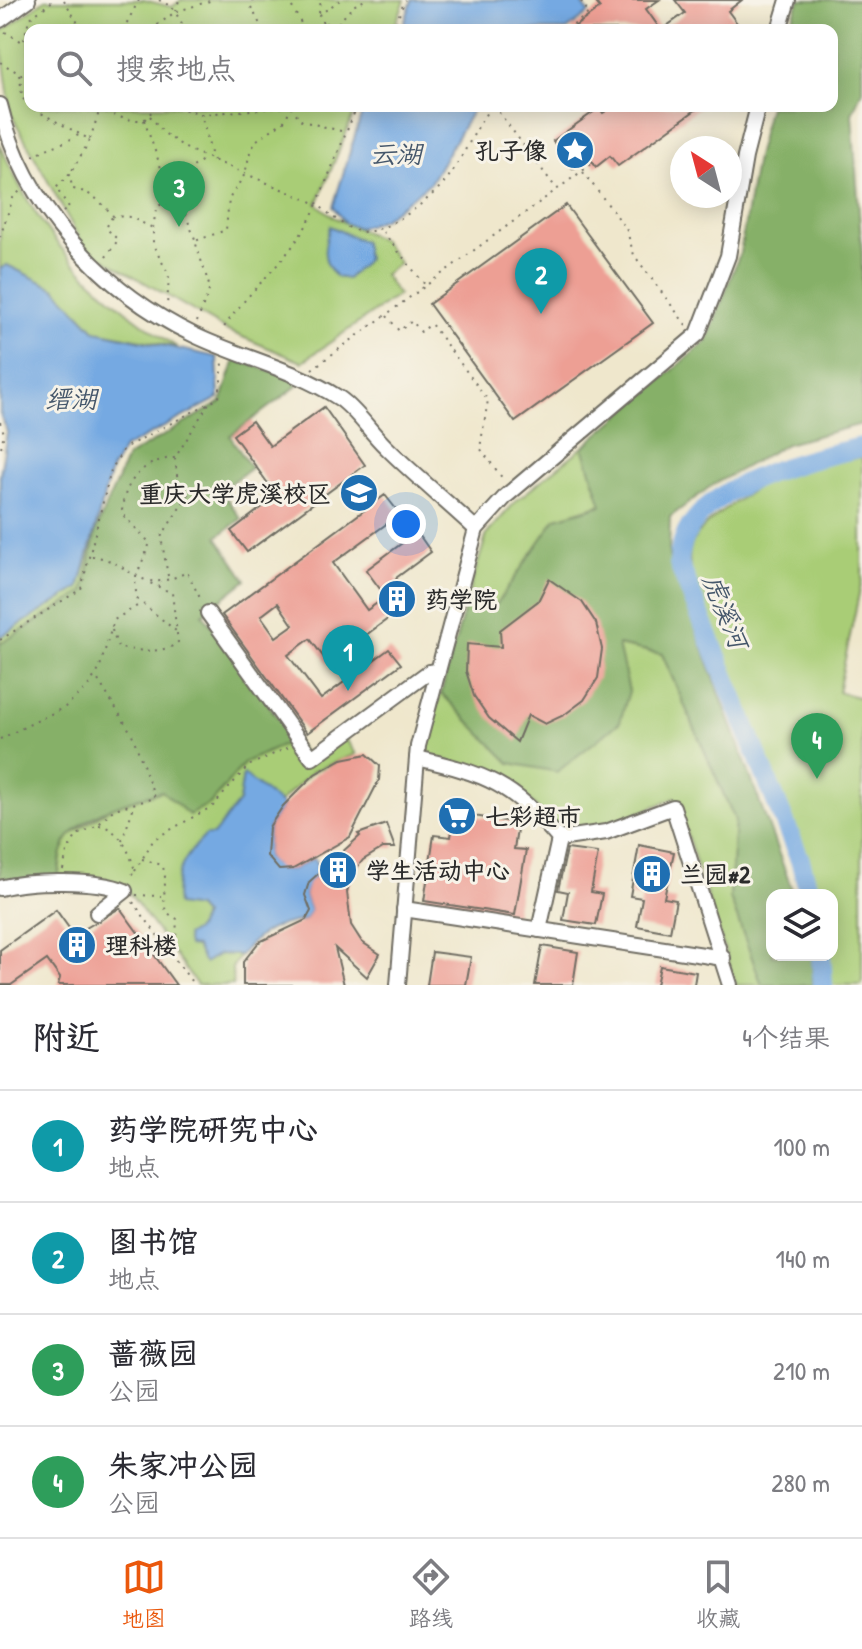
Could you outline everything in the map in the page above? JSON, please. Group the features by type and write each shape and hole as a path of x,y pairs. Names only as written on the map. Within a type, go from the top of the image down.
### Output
{"lane":[{"path":"0,20 28,0"},
{"path":"781,24 788,0"},
{"path":"0,105 20,164 55,219 96,269 131,299 193,334 301,377 343,400 386,447 476,529"},
{"path":"398,985 417,758 476,529 511,491 695,337 728,256 757,112"},
{"path":"208,613 312,758 429,672 438,671"},
{"path":"417,758 475,772 506,787 538,814 559,839"},
{"path":"559,839 606,832 673,807 730,985"},
{"path":"539,930 559,839"},
{"path":"0,888 110,884 125,891 97,913"},
{"path":"404,909 723,958"}],"path":[{"path":"28,24 29,19 54,0"},
{"path":"64,0 78,24"},
{"path":"134,0 136,5"},
{"path":"126,24 139,0"},
{"path":"159,0 175,12 182,24"},
{"path":"175,12 179,0"},
{"path":"159,24 175,12 191,10 213,0"},
{"path":"253,0 250,5 260,24"},
{"path":"288,0 301,24"},
{"path":"321,0 319,15 325,23"},
{"path":"319,15 340,0"},
{"path":"338,24 353,6 365,0"},
{"path":"395,24 405,0"},
{"path":"575,24 589,13 580,0"},
{"path":"0,31 24,40"},
{"path":"0,62 24,77"},
{"path":"19,75 24,100"},
{"path":"36,112 65,122 90,140"},
{"path":"55,219 69,207 56,188 69,175 90,140 100,112"},
{"path":"108,112 119,119 144,120 153,112"},
{"path":"197,112 224,112"},
{"path":"195,241 226,230 229,199 245,174 257,140 284,121 288,112"},
{"path":"295,112 302,121 346,133"},
{"path":"0,640 81,589 111,470 124,448 219,398 220,346 236,308 277,269 305,232 355,112"},
{"path":"150,116 164,133 205,159 317,204 343,224 361,232 382,231 449,177 488,112"},
{"path":"497,112 557,189"},
{"path":"201,114 213,161"},
{"path":"144,120 161,168 173,182 210,288 193,334"},
{"path":"20,164 45,148 57,149 81,134"},
{"path":"173,182 205,159"},
{"path":"301,377 593,163"},
{"path":"583,171 626,228 634,255 695,337"},
{"path":"69,175 73,189 85,191 103,203 113,216 130,217 153,228"},
{"path":"167,319 169,275 153,245 153,228 156,210 175,189"},
{"path":"0,237 13,198"},
{"path":"96,269 118,240 106,228 113,216"},
{"path":"382,231 426,286"},
{"path":"386,315 399,331 412,321 421,332 431,324 488,400 480,448 511,491"},
{"path":"168,578 161,537 188,495 178,483 175,458 209,403"},
{"path":"0,422 4,433 0,452"},
{"path":"0,739 65,707 95,676 114,620 137,606 135,579 150,543 122,514 122,499 128,484 144,467 163,458 175,458"},
{"path":"91,556 113,559 135,579 172,593 178,633 178,642 172,648 140,651 118,648 111,629"},
{"path":"150,583 187,572 208,613"},
{"path":"137,599 178,633"},
{"path":"60,884 67,852 77,835 98,825 114,809 155,798 132,734 95,676"},
{"path":"122,890 154,839 213,806 248,766 301,742"},
{"path":"122,841 134,805"},
{"path":"98,825 107,827 122,841 135,871"},
{"path":"141,859 162,865 167,879 162,897 166,912 177,919 176,937 170,952"},
{"path":"162,897 149,893 128,896 194,985"}],"green space":[{"path":"45,0 144,0 172,7 181,0 405,0 395,24 24,24 24,112 355,112 317,204 335,218 382,240 399,263 384,275 398,295 302,362 228,331 84,247 11,114 0,33"},
{"path":"799,0 862,0 862,90 852,114 862,254 862,424 786,444 711,486 670,517 669,556 792,889 766,889 766,961 812,961 813,985 762,985 730,898 735,820 662,654 618,645 629,691 620,722 557,772 510,763 441,693 467,599 496,605 556,518 602,505 583,447 707,341 740,253 756,157 767,112 838,112 838,24 791,24"},
{"path":"0,144 32,207 72,260 120,306 177,347 96,331 56,289 7,265 0,269"},
{"path":"235,360 291,377 297,386 230,436 251,468 221,490 241,519 217,537 246,580 203,614 294,740 245,762 211,803 189,815 162,791 92,818 79,827 63,849 58,880 0,884 0,644 84,592 96,530 127,457 221,402"},
{"path":"583,447 602,504 556,518 496,605 467,599 487,534 516,501"},
{"path":"862,457 862,580 838,692 862,698 862,985 826,985 824,961 838,961 838,889 812,889 804,859 693,582 690,566 689,555 694,540 709,522 762,485 802,468"},
{"path":"96,530 84,592 0,644 0,637 79,588"},
{"path":"617,645 662,654 735,820 730,898 762,985 736,985 675,798 606,826 562,834 530,802 500,781 485,773 424,755 441,692 510,763 629,691"},
{"path":"345,738 356,754 313,771 279,803 243,775 239,802 213,836 197,908 203,915 196,947 219,954 240,955 232,968 233,985 197,985 127,890 58,880 62,851 70,835 114,806 162,791 211,803 245,762 294,740 311,762"}],"water":[{"path":"412,0 580,0 589,13 575,24 404,24"},
{"name":"云湖","path":"362,112 471,112 430,183 383,219 359,228 346,224 333,207"},
{"path":"330,226 364,242 367,260 347,279 336,277 326,259 325,247"},
{"name":"缙湖","path":"7,265 56,289 96,331 217,357 219,398 124,448 111,470 79,588 0,637 0,475 7,432 0,413 0,269"},
{"path":"243,774 283,806 269,827 267,856 280,870 293,869 314,858 320,872 310,882 305,895 311,911 306,920 269,930 240,955 219,954 204,963 196,947 188,946 186,936 197,929 203,915 197,908 177,905 177,884 182,866 192,850 206,835 213,835 239,802"}],"building":[{"path":"594,0 659,0 646,9 657,24 578,24 600,8"},
{"path":"675,0 742,0 728,11 738,24 669,24 685,13"},
{"path":"593,112 693,112 618,166 610,156 596,167 589,157 573,169 553,141"},
{"path":"566,205 653,323 515,422 429,304"},
{"path":"324,407 365,465 247,552 231,531 277,496 233,435 252,421 270,446"},
{"path":"385,495 400,514 333,563 367,610 386,597 366,570 417,532 431,552 396,578 412,601 328,663 310,639 288,655 321,699 389,649 401,664 307,733 222,615","holes":["278,603 293,625 276,637 261,616"]},
{"path":"549,579 582,602 596,623 602,649 598,678 584,700 564,715 545,724 528,715 517,742 489,718 474,696 466,671 467,644 501,647 500,630 538,601"},
{"path":"367,754 380,766 379,780 350,837 293,869 279,870 267,856 269,827 283,806 315,774 342,759"},
{"path":"455,813 518,823 514,849 526,850 515,915 424,901 434,835 451,837"},
{"path":"386,824 395,848 383,848 363,860 352,874 347,892 351,925 362,942 380,954 367,977 335,948 344,985 243,985 243,962 259,942 306,920 311,911 305,895 309,882 360,836 358,834"},
{"name":"兰园#2","path":"639,845 674,852 664,898 676,900 670,932 637,926 642,898 630,896"},
{"path":"567,849 598,853 591,892 602,894 596,925 563,920 568,892 558,890"},
{"name":"理科楼","path":"120,908 176,985 58,985 60,978 47,960 11,985 0,985 0,950 56,910 74,935"},
{"path":"542,946 578,952 573,985 535,985"},
{"path":"432,952 471,957 466,985 427,985"},
{"path":"660,966 696,972 694,985 656,985"}],"waterway":[{"name":"虎溪河","path":"808,889 800,860 679,564 685,537 700,515 722,496 778,470 862,447"},
{"name":"虎溪河","path":"821,961 823,985"}],"place":[{"name":"孔子像","path":"575,150"},
{"name":"蔷薇园","path":"179,227"},
{"name":"图书馆","path":"541,314"},
{"name":"重庆大学虎溪校区","path":"359,493"},
{"name":"药学院","path":"397,599"},
{"name":"药学院研究中心","path":"348,691"},
{"name":"朱家冲公园","path":"817,779"},
{"name":"七彩超市","path":"457,816"},
{"name":"学生活动中心","path":"338,870"},
{"name":"兰园#2","path":"652,874"},
{"name":"理科楼","path":"77,945"}]}
